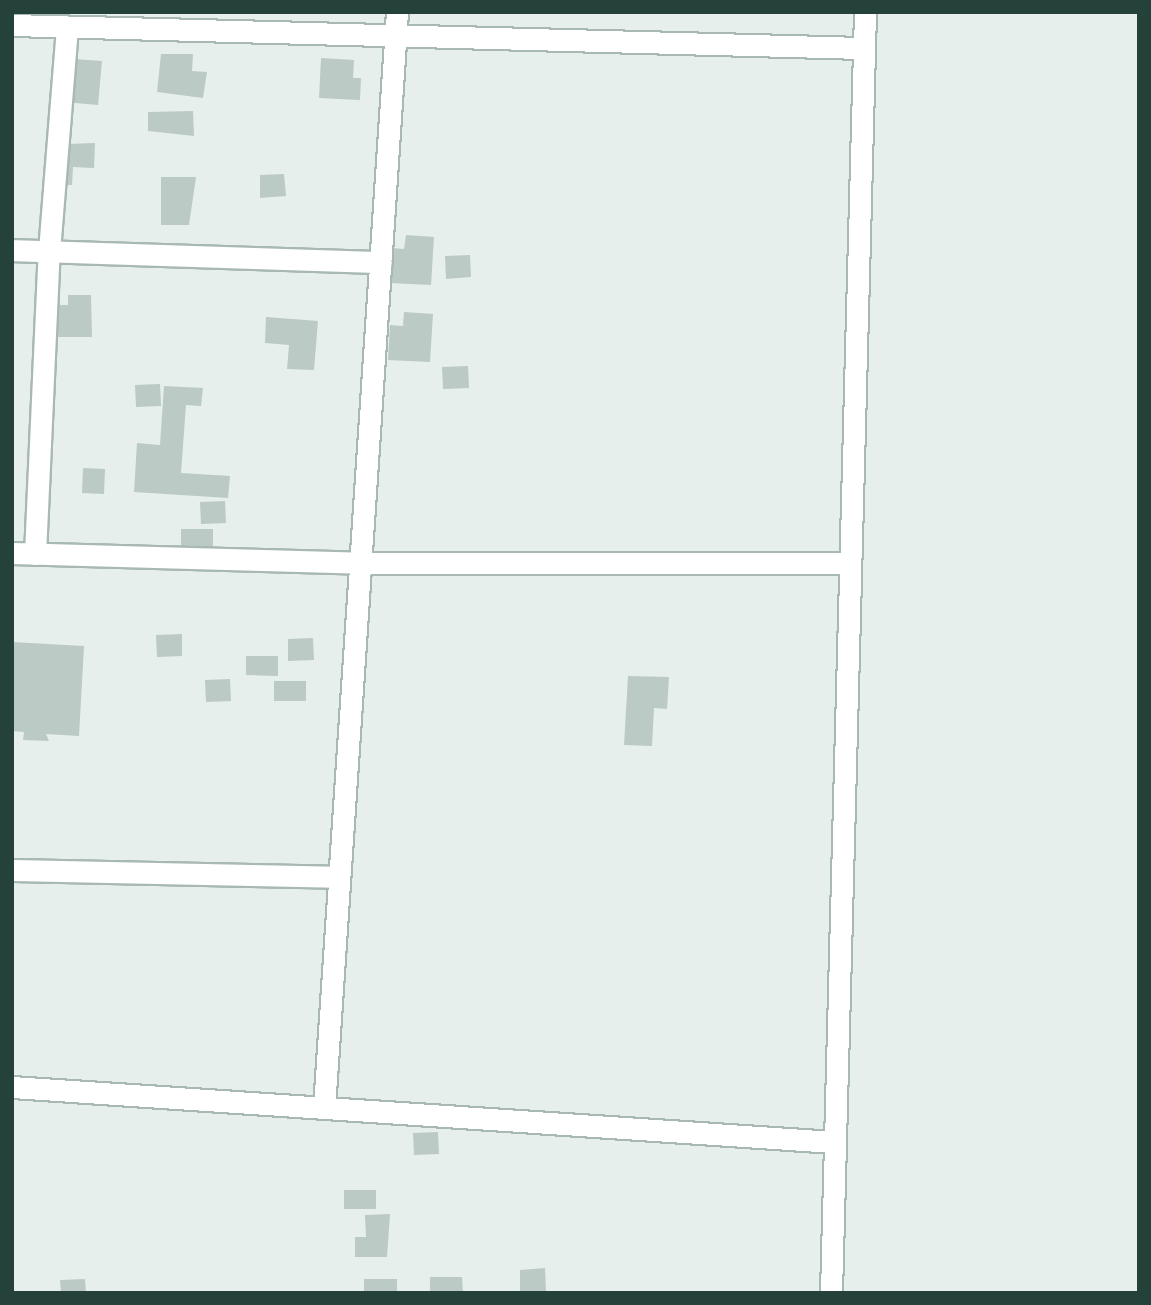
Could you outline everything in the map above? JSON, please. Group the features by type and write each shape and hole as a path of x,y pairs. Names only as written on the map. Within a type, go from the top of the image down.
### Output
{"street":[{"path":"324,1108 336,877 361,563 397,12"},
{"path":"831,1293 865,12"},
{"path":"12,25 864,48"},
{"path":"35,554 49,251 67,27"},
{"path":"12,250 381,262"},
{"path":"12,553 361,563 850,563"},
{"path":"12,870 336,877"},
{"path":"12,1087 833,1142"}],"building":[{"path":"161,54 193,54 192,71 207,72 203,98 157,92"},
{"path":"321,58 354,60 353,78 361,78 360,100 319,98"},
{"path":"74,59 102,61 98,105 52,101"},
{"path":"193,111 194,136 148,131 148,112"},
{"path":"95,143 94,168 73,167 72,185 47,185 67,144"},
{"path":"284,174 286,196 260,198 260,175"},
{"path":"161,177 196,177 189,225 161,225"},
{"path":"406,235 434,237 431,285 389,283 391,248 404,249"},
{"path":"470,255 471,277 446,279 445,256"},
{"path":"68,295 91,295 92,337 50,337 50,305 68,305"},
{"path":"404,312 433,314 430,362 388,360 390,325 403,326"},
{"path":"266,317 318,321 314,370 287,369 289,345 265,343"},
{"path":"468,366 469,388 443,389 442,367"},
{"path":"160,384 161,406 136,407 135,385"},
{"path":"164,386 203,388 201,406 186,405 181,473 230,476 228,498 134,492 137,443 160,445"},
{"path":"83,468 105,469 104,494 82,493"},
{"path":"225,501 226,523 201,524 200,502"},
{"path":"181,529 213,529 213,548 181,549"},
{"path":"182,634 182,656 157,657 156,635"},
{"path":"313,638 314,660 288,661 288,639"},
{"path":"12,642 84,646 79,736 46,734 49,741 23,740 24,732 12,731"},
{"path":"246,656 278,656 278,676 246,675"},
{"path":"628,676 669,677 667,709 654,708 652,746 624,745"},
{"path":"230,679 231,701 206,702 205,680"},
{"path":"274,681 306,681 306,701 274,701"},
{"path":"438,1132 439,1154 414,1155 413,1133"},
{"path":"344,1190 376,1190 376,1209 344,1209"},
{"path":"390,1214 387,1257 355,1257 355,1237 366,1237 365,1215"},
{"path":"545,1268 546,1291 520,1292 520,1270"},
{"path":"430,1277 462,1277 463,1293 430,1293"},
{"path":"85,1279 86,1293 61,1293 60,1280"},
{"path":"364,1279 397,1279 397,1293 364,1293"}]}
